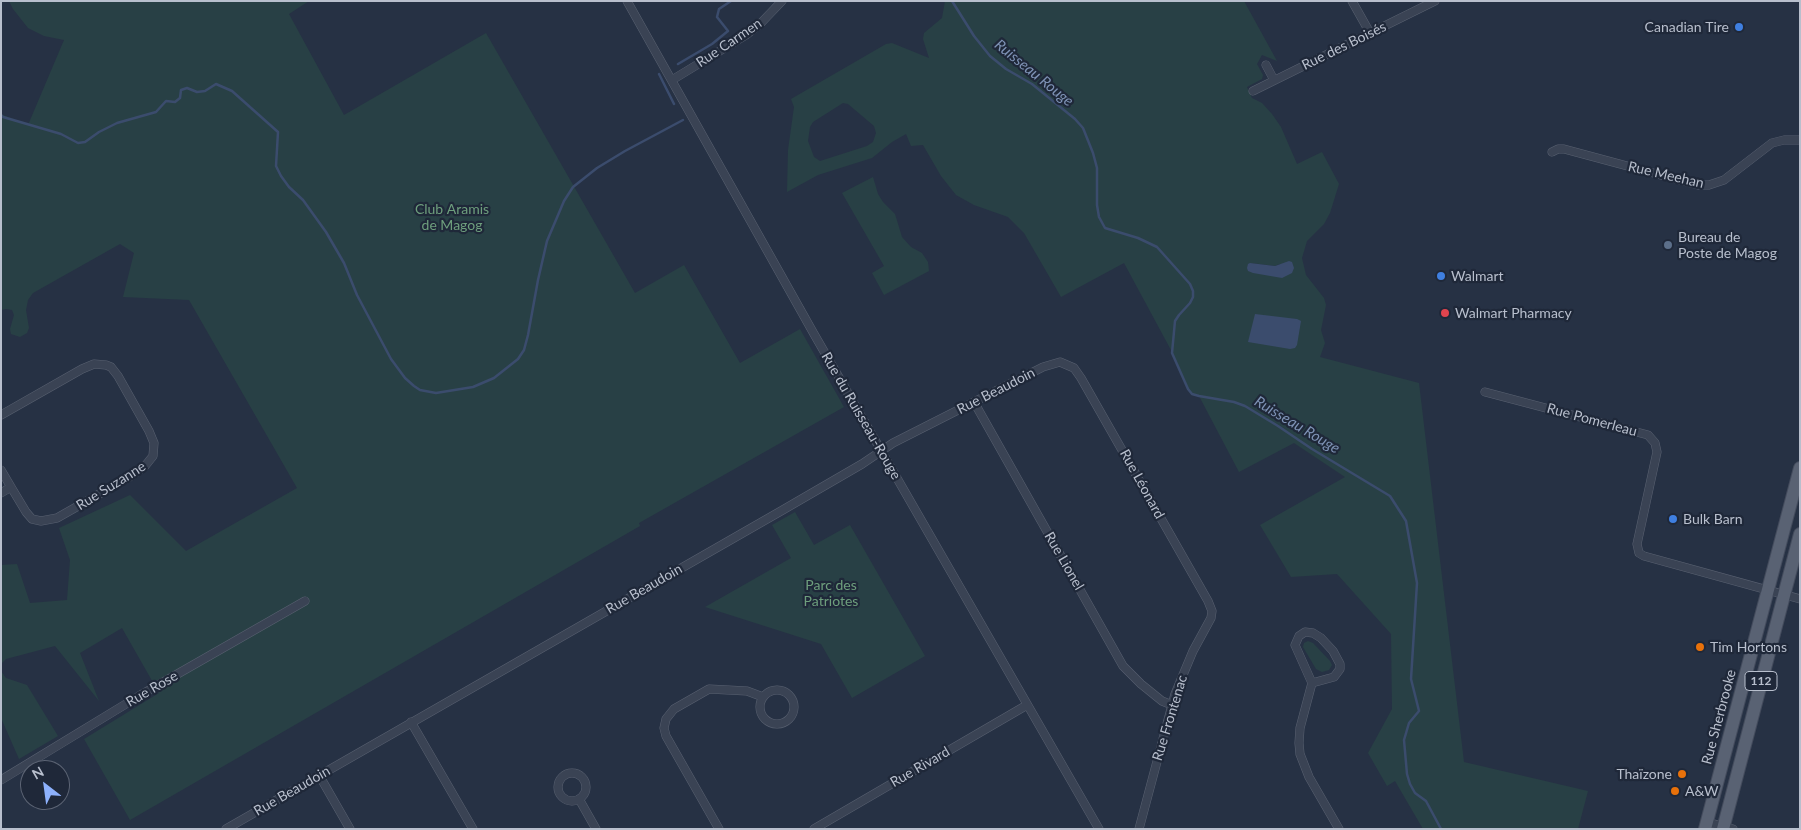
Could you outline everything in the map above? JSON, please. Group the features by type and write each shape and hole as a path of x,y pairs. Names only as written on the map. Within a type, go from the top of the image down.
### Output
{"main road":[{"name":"Rue Sherbrooke","path":"1706,825 1800,468"},
{"name":"112","path":"1726,828 1800,534"}],"street":[{"name":"Rue du Ruisseau-Rouge","path":"627,1 881,451 1099,829"},
{"name":"Rue Carmen","path":"672,80 746,35 760,24 782,1"},
{"path":"1352,1 1370,33"},
{"name":"Rue des Boisés","path":"1253,91 1435,1"},
{"path":"1266,65 1274,80"},
{"name":"Rue Meehan","path":"1552,152 1564,149 1698,185 1709,185 1724,180 1772,143 1784,140 1800,140"},
{"name":"Rue Beaudoin","path":"227,829 781,511 899,440 1048,364 1066,363"},
{"name":"Rue Léonard","path":"1066,363 1074,368 1082,378 1212,611"},
{"name":"Rue Suzanne","path":"1,415 82,369 100,364 111,367 118,376 154,443 153,456 145,466 57,518 41,521 32,519 26,512 1,470"},
{"name":"Rue Pomerleau","path":"1485,392 1648,435 1655,443 1657,453 1636,544 1639,553 1644,556 1800,599"},
{"name":"Rue Lionel","path":"974,402 1123,666 1140,684 1162,701 1172,705"},
{"path":"1,493 11,487"},
{"name":"Rue Rose","path":"1,780 139,696 305,601"},
{"name":"Rue Frontenac","path":"1140,829 1172,705 1183,672 1211,618 1212,611"},
{"path":"1312,683 1334,677 1340,669 1340,664 1333,651 1321,638 1313,633 1306,632 1296,639 1295,648 1312,683 1300,728 1300,754 1307,773 1339,829"},
{"path":"719,829 666,736 664,728 666,719 674,709 709,689 747,691 763,697"},
{"path":"777,690 787,694 793,703 792,714 779,724 768,722 761,713 760,708 763,697 777,690"},
{"name":"Rue Rivard","path":"814,829 1027,705"},
{"path":"411,722 474,829"},
{"path":"319,775 350,829"},
{"path":"579,799 596,829"},
{"path":"1706,825 1726,828"}],"green space":[{"name":"Club Aramis de Magog","path":"9,1 309,1 289,14 344,115 486,33 635,293 684,265 740,363 800,329 844,407 639,523 640,526 130,820 84,739 159,693 122,628 80,653 99,701 55,646 6,659 1,664 1,565 17,564 30,603 67,600 70,560 59,528 130,495 186,551 297,488 189,300 123,297 134,253 120,244 33,293 28,300 26,310 29,328 27,333 20,337 11,334 10,329 14,315 12,310 1,310 1,114 28,125 64,40 44,36 28,28"},
{"path":"945,1 1244,1 1277,61 1262,55 1257,64 1263,75 1262,79 1247,87 1252,98 1262,103 1281,127 1297,164 1322,152 1339,184 1330,213 1324,224 1307,241 1302,258 1306,275 1324,298 1326,305 1321,330 1325,343 1320,357 1419,383 1464,762 1588,791 1578,829 1423,829 1395,781 1387,786 1368,753 1392,709 1391,634 1337,574 1291,577 1260,525 1345,477 1294,443 1239,472 1199,396 1192,394 1185,384 1172,352 1124,263 1061,297 1024,233 1008,217 974,205 956,195 941,176 923,145 911,146 906,134 892,142 872,158 818,175 787,192 788,150 794,107 791,99 886,44 892,43 929,58 923,39 924,33 942,18","holes":["843,103 848,104 874,126 876,133 873,142 867,146 820,161 814,157 808,141 810,127 813,122","1251,263 1275,266 1280,264 1282,278"]},
{"path":"873,177 878,194 895,214 902,237 911,247 922,253 928,262 929,271 884,295 872,273 884,266 842,193"},
{"name":"Parc des Patriotes","path":"795,512 814,545 850,525 925,656 852,698 821,644 705,607 791,558 772,525"},
{"path":"1308,641 1313,643 1330,661 1332,665 1329,670 1322,672 1316,669 1303,647 1304,643"},
{"path":"1,671 6,678 27,685 58,736 19,759 1,718"}],"water":[{"path":"1289,261 1292,262 1294,268 1292,273 1282,278 1253,273 1248,271 1247,268 1250,263 1275,266"},
{"path":"1255,314 1301,321 1295,348 1290,349 1248,342"}],"waterway":[{"path":"678,64 712,44 728,31 717,17 719,9 731,1"},
{"name":"Ruisseau Rouge","path":"952,1 974,36 990,56 1006,69 1032,84 1075,119 1083,128 1097,168 1097,205 1099,217 1105,228 1138,238 1157,247 1190,284 1193,297 1175,321 1172,353 1192,394 1245,406 1390,496 1406,521 1417,583 1411,679 1419,711 1409,723 1404,740 1407,774 1415,793 1426,801 1441,829"},
{"path":"659,74 674,104"},
{"path":"1,115 61,134 78,143 85,142 117,123 156,112 166,101 175,102 180,98 181,90 187,88 197,92 205,91 216,84 232,91 278,132 276,166 289,187 303,200 326,232 344,263 357,295 391,359 405,378 414,386 420,390 436,393 473,387 494,378 518,359 524,350 528,335 547,241 564,201 573,187 597,168 683,120"}],"place":[{"name":"Canadian Tire","path":"1739,27"},
{"name":"Bureau de Poste de Magog","path":"1668,245"},
{"name":"Walmart","path":"1441,276"},
{"name":"Walmart Pharmacy","path":"1445,313"},
{"name":"Bulk Barn","path":"1673,519"},
{"name":"Tim Hortons","path":"1700,647"},
{"name":"Thaïzone","path":"1682,774"},
{"name":"A&W","path":"1675,791"}]}
